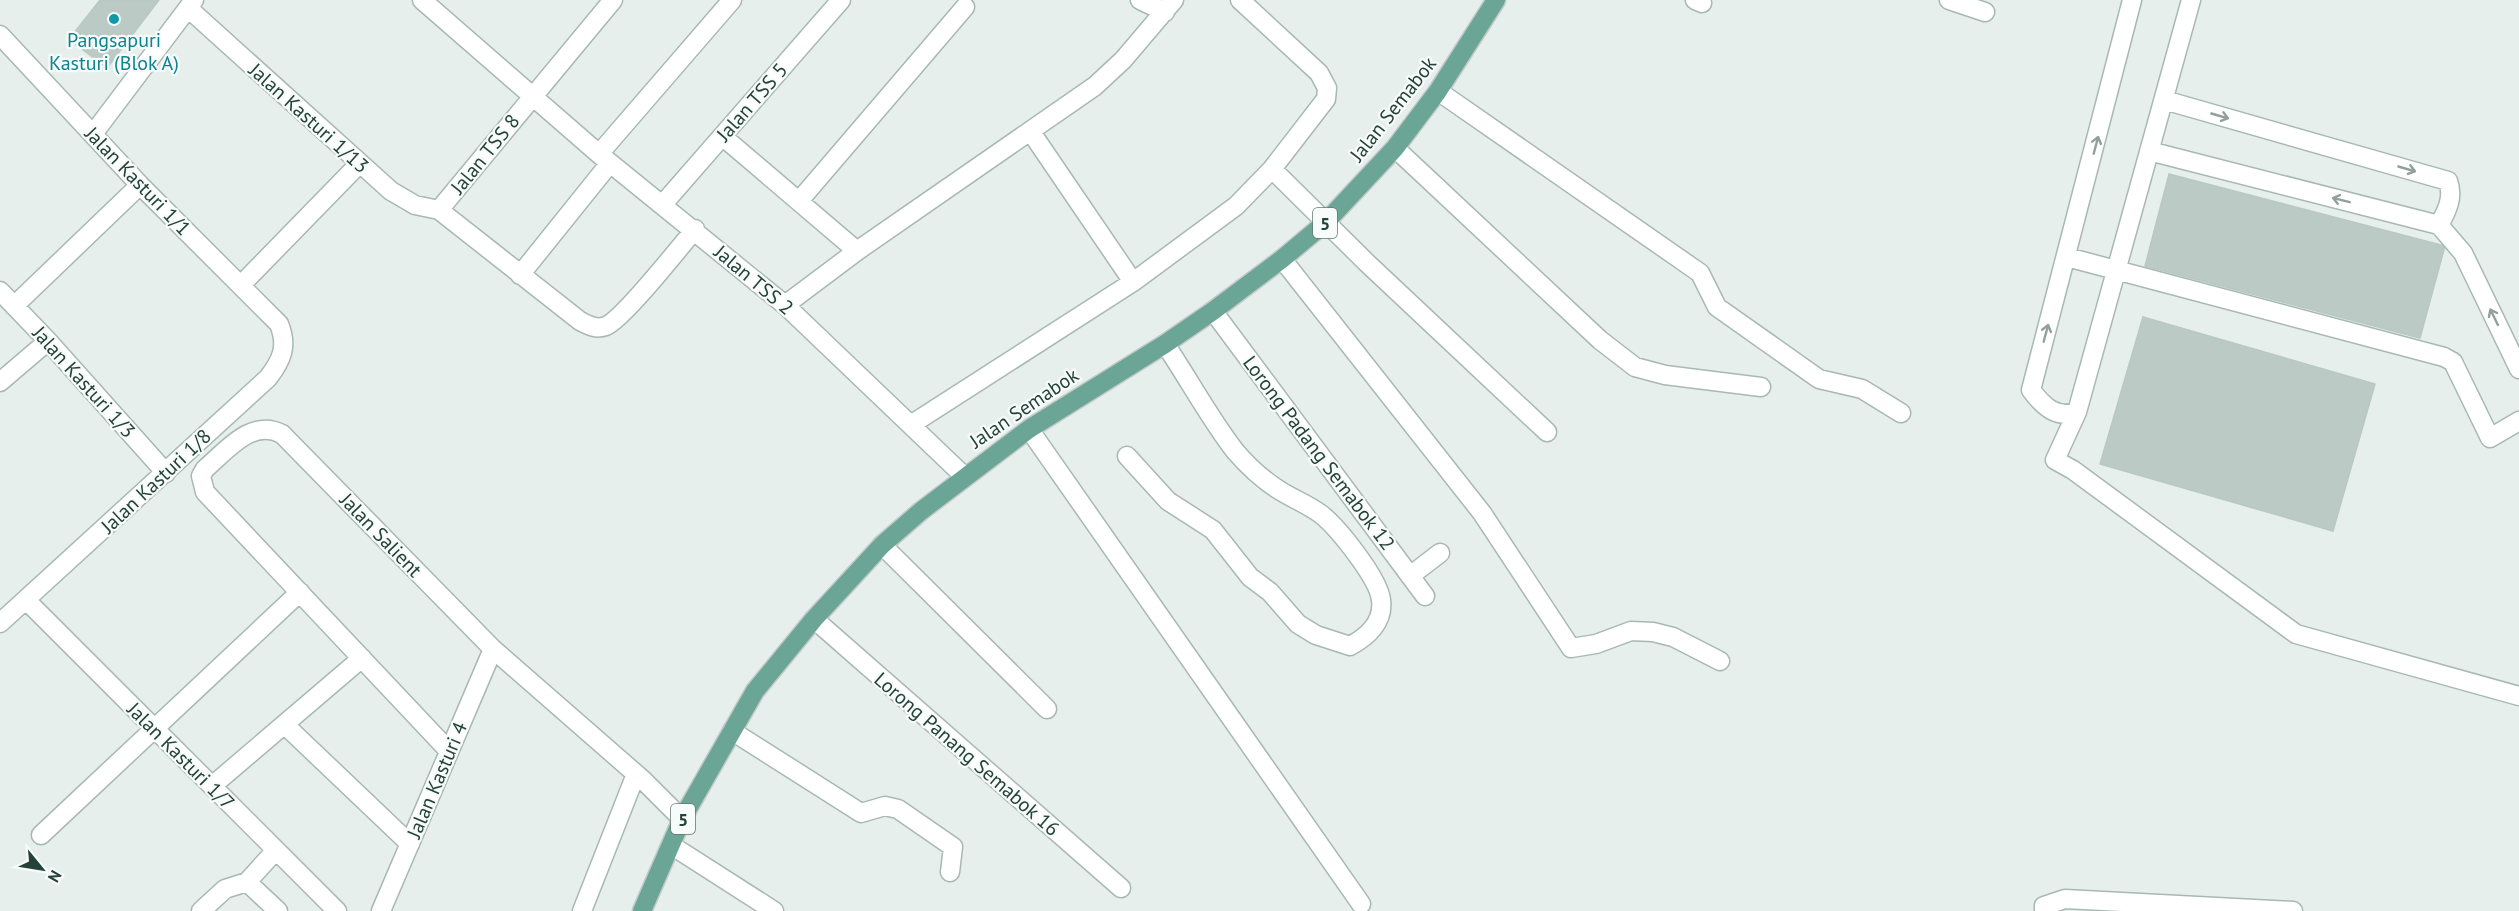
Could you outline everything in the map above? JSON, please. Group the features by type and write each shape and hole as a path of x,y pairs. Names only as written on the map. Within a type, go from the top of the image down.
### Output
{"main road":[{"name":"Jalan Semabok","path":"642,911 682,819 755,691 814,619 882,544 1029,429 1165,344 1213,311 1282,260 1325,223 1395,148 1438,91 1497,0"}],"street":[{"name":"Jalan TSS 2","path":"422,0 531,97 785,305 965,477"},
{"name":"Jalan TSS 8","path":"439,210 613,0"},
{"path":"520,275 604,158 732,0"},
{"name":"Jalan TSS 5","path":"663,204 841,0"},
{"path":"785,305 857,251 1095,86 1123,60 1169,6 1140,0"},
{"path":"912,424 1133,282 1236,206 1272,169 1326,99 1327,88 1319,74 1240,0"},
{"path":"1949,0 1985,12"},
{"path":"2077,412 2067,415 2053,411 2042,404 2031,390 2132,0"},
{"path":"2192,0 2077,412 2055,460 2073,470 2296,634 2519,696"},
{"path":"93,134 191,4"},
{"name":"Jalan Kasturi 1/13","path":"191,4 359,164 403,199 426,209 439,210"},
{"path":"799,201 965,7"},
{"name":"Jalan Kasturi 1/1","path":"0,35 140,185 279,324"},
{"path":"1438,91 1700,273 1717,307 1819,379 1862,389 1901,413"},
{"path":"2164,100 2448,181 2451,189 2449,201 2439,225"},
{"path":"1031,132 1133,282"},
{"path":"722,136 857,251"},
{"path":"1395,148 1600,340 1635,367 1665,375 1761,387"},
{"path":"2149,151 2439,225 2463,253 2519,369"},
{"path":"241,285 359,164"},
{"path":"1272,169 1325,223 1547,432"},
{"path":"14,306 140,185"},
{"path":"439,210 580,321 594,328 608,326 624,311 694,230"},
{"path":"2067,257 2444,357 2453,362 2490,438 2519,421"},
{"path":"1282,260 1482,513 1571,648 1596,644 1631,632 1653,632 1673,637 1720,661"},
{"name":"Jalan Kasturi 1/3","path":"0,291 48,340 166,473"},
{"name":"Lorong Padang Semabok 12","path":"1213,311 1425,596"},
{"name":"Jalan Kasturi 1/8","path":"0,623 268,378 284,352 284,337 279,324"},
{"path":"0,382 48,340"},
{"path":"1127,456 1168,501 1213,531 1250,577 1270,591 1298,624 1316,635 1350,646 1362,640 1373,629 1380,616 1382,600 1359,559 1322,516 1279,491 1258,474 1235,450 1165,344"},
{"name":"Jalan Salient","path":"300,592 210,499 202,484 201,476 205,469 250,431 266,428 282,434 493,649 644,782 682,819"},
{"path":"1029,429 1361,904"},
{"path":"882,544 1047,709"},
{"path":"1410,576 1440,553"},
{"path":"41,835 300,592 449,751"},
{"name":"Jalan Kasturi 1/7","path":"26,600 337,911"},
{"name":"Lorong Panang Semabok 16","path":"814,619 1121,888"},
{"name":"Jalan Kasturi 4","path":"381,911 493,649"},
{"path":"212,786 362,658"},
{"path":"285,725 410,844"},
{"path":"732,731 861,813 885,806 898,809 952,847 950,872"},
{"path":"582,911 644,782"},
{"path":"670,845 774,911"},
{"path":"201,911 225,889 247,882 276,850"},
{"path":"247,882 278,911"},
{"path":"2044,911 2044,906 2065,899 2293,911"}],"building":[{"name":"Pangsapuri Kasturi (Blok A)","path":"100,0 159,0 107,68 69,39"},
{"path":"2169,174 2445,246 2420,338 2145,266"},
{"path":"2143,317 2375,384 2333,531 2100,464"}],"place":[{"name":"Pangsapuri Kasturi (Blok A)","path":"114,19"}]}
